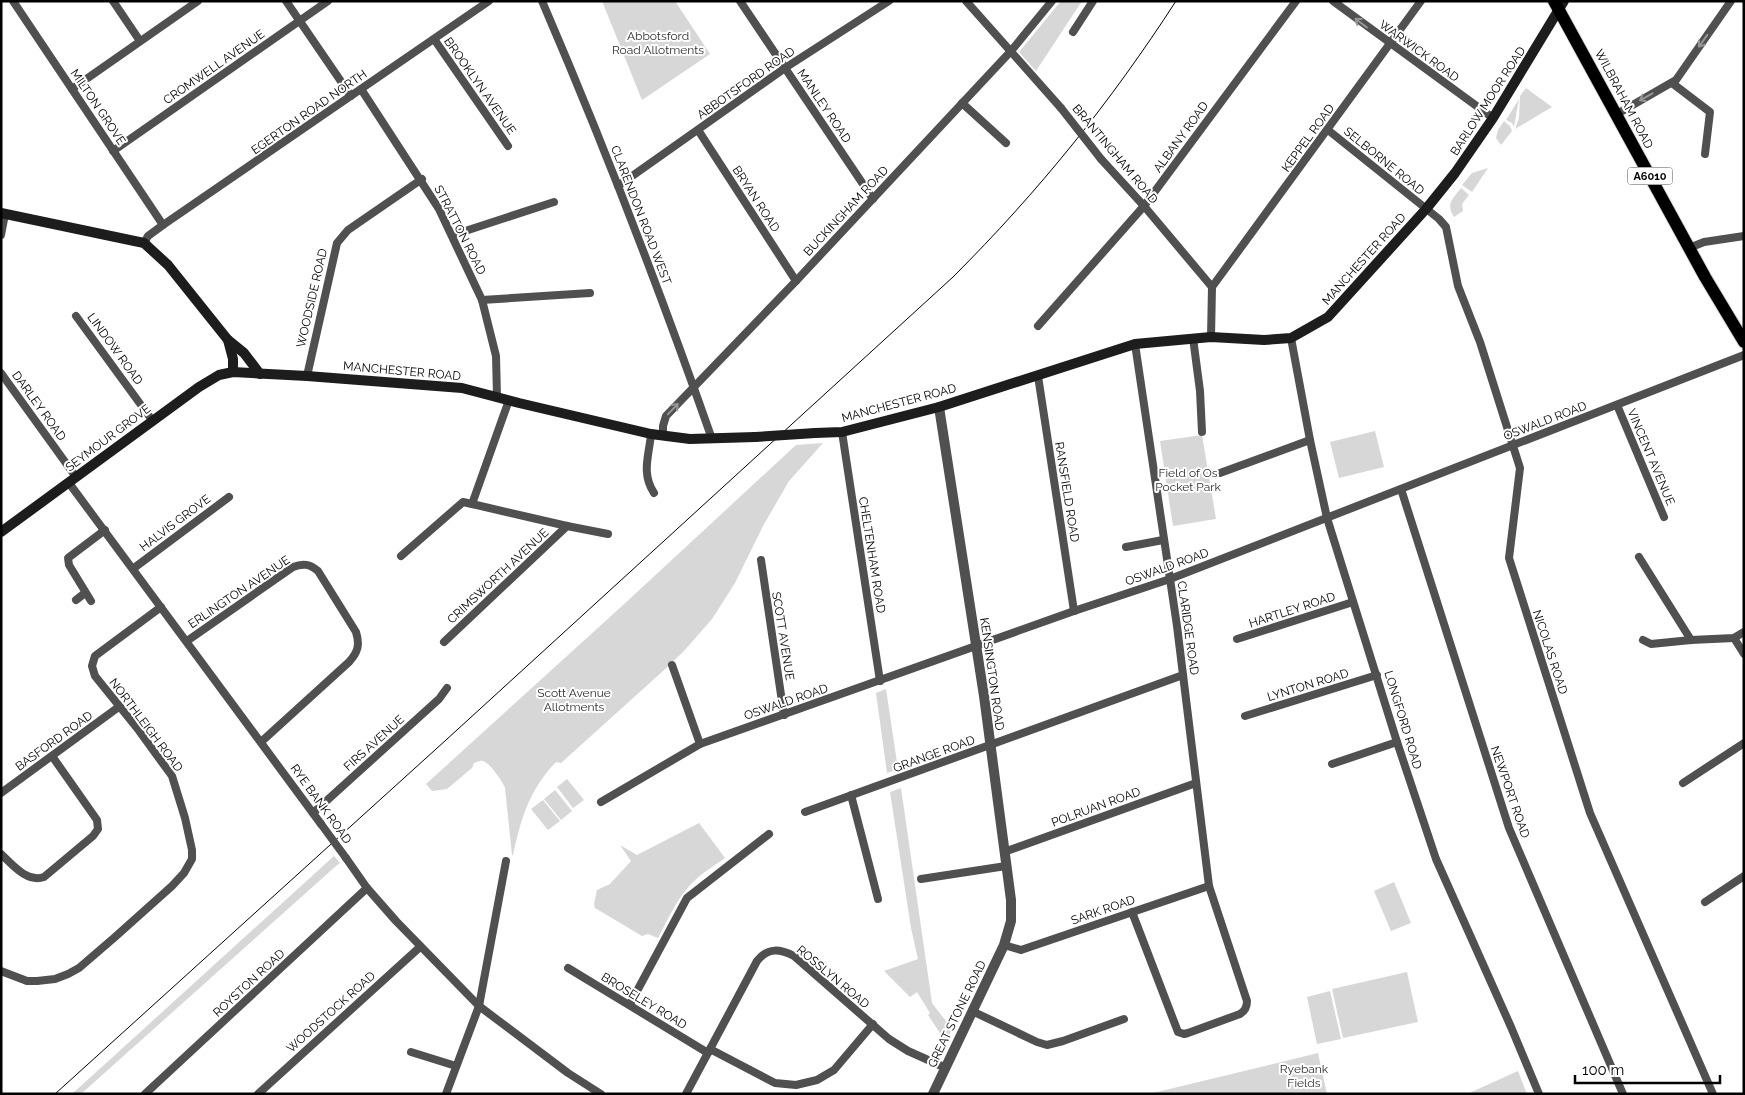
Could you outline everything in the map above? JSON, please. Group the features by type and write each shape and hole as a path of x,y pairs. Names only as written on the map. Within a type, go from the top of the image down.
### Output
{"highway":[{"name":"WILBRAHAM ROAD","path":"1559,4 1689,248 1744,342"}],"main road":[{"name":"BARLOW MOOR ROAD","path":"1426,210 1455,173 1493,118 1559,4"},
{"name":"MANCHESTER ROAD","path":"233,372 462,388 663,436 712,439 842,432 939,407 1135,344 1211,337 1264,340 1291,338 1328,317 1426,210"},
{"path":"3,213 144,243 168,265 228,340 244,353 260,374"},
{"path":"228,340 233,359 233,372"},
{"name":"SEYMOUR GROVE","path":"1,532 152,420 213,378 233,372"}],"street":[{"name":"MILTON GROVE","path":"13,1 163,225"},
{"path":"113,1 140,42"},
{"path":"72,89 198,1"},
{"path":"286,1 351,96"},
{"name":"CROMWELL AVENUE","path":"113,151 328,1"},
{"name":"EGERTON ROAD NORTH","path":"144,243 148,236 163,225 489,1"},
{"name":"CLARENDON ROAD WEST","path":"542,1 618,186 712,439"},
{"name":"MANLEY ROAD","path":"740,1 873,199"},
{"name":"ABBOTSFORD ROAD","path":"618,186 785,68 889,1"},
{"name":"BRANTINGHAM ROAD","path":"966,1 1061,108 1101,159 1144,206 1212,288"},
{"name":"BUCKINGHAM ROAD","path":"663,436 666,416 796,281 1011,51 1052,1"},
{"path":"1073,32 1093,1"},
{"name":"ALBANY ROAD","path":"1038,326 1144,206 1296,1"},
{"name":"WARWICK ROAD","path":"1333,1 1493,118"},
{"name":"KEPPEL ROAD","path":"1212,288 1421,1"},
{"path":"1617,114 1676,80 1731,1"},
{"name":"BROOKLYN AVENUE","path":"434,39 508,146"},
{"path":"1672,83 1710,112 1705,154"},
{"name":"STRATTON ROAD","path":"361,89 422,179 439,208 482,300 496,356 497,397"},
{"path":"962,103 1006,143"},
{"name":"BRYAN ROAD","path":"698,130 796,281"},
{"name":"SELBORNE ROAD","path":"1328,130 1426,210"},
{"name":"WOODSIDE ROAD","path":"306,376 336,243 348,230 422,179"},
{"path":"453,236 554,202"},
{"name":"NICOLAS ROAD","path":"1426,210 1440,218 1446,227 1458,286 1480,342 1520,468 1509,558 1590,813 1713,1094"},
{"path":"1,235 3,213"},
{"path":"1689,248 1704,242 1744,236"},
{"path":"1211,337 1212,288"},
{"path":"482,300 590,293"},
{"name":"LINDOW ROAD","path":"76,316 152,420"},
{"path":"1193,338 1200,391 1202,432"},
{"name":"LONGFORD ROAD","path":"1291,338 1327,518 1397,742 1436,859 1539,1094"},
{"name":"CLARIDGE ROAD","path":"1132,912 1176,1029 1181,1034 1240,1014 1247,1005 1209,886 1170,579 1135,344"},
{"name":"OSWALD ROAD","path":"601,802 700,744 1074,611 1170,579 1744,355"},
{"name":"DARLEY ROAD","path":"1,373 73,480"},
{"name":"RANSFIELD ROAD","path":"1038,376 1074,611"},
{"path":"401,556 463,502 472,504 509,400"},
{"name":"VINCENT AVENUE","path":"1617,405 1664,517"},
{"name":"KENSINGTON ROAD","path":"939,407 976,647 1011,900 1011,921 1004,944"},
{"name":"CHELTENHAM ROAD","path":"842,432 880,681"},
{"path":"651,434 646,469 648,484 654,493"},
{"path":"1220,473 1310,440"},
{"name":"RYE BANK ROAD","path":"73,480 105,530 367,888 420,947 479,1006 568,1073 601,1094"},
{"name":"NEWPORT ROAD","path":"1401,489 1509,828 1623,1094"},
{"name":"HALVIS GROVE","path":"134,568 229,497"},
{"name":"CRIMSWORTH AVENUE","path":"472,504 608,534"},
{"name":"CRIMSWORTH AVENUE","path":"444,642 567,526"},
{"path":"91,601 68,565 68,558 105,530"},
{"path":"1126,547 1163,540"},
{"path":"1639,557 1692,640"},
{"name":"SCOTT AVENUE","path":"760,560 784,714"},
{"name":"ERLINGTON AVENUE","path":"187,642 293,567 305,564 312,566 318,571 356,632 359,641 358,648 349,662 261,742"},
{"path":"76,600 85,593"},
{"name":"HARTLEY ROAD","path":"1237,639 1353,602"},
{"name":"NORTHLEIGH ROAD","path":"1,971 32,981 46,980 68,974 79,968 172,886 189,865 192,850 185,818 172,776 120,706 95,676 92,666 92,660 95,656 161,607"},
{"path":"1643,640 1651,644 1734,638 1744,632"},
{"path":"1734,638 1744,654"},
{"path":"672,665 700,744"},
{"name":"GRANGE ROAD","path":"805,812 1183,675"},
{"name":"LYNTON ROAD","path":"1245,716 1377,675"},
{"name":"FIRS AVENUE","path":"313,813 440,699 446,688"},
{"name":"BASFORD ROAD","path":"1,793 120,706"},
{"path":"1332,764 1397,742"},
{"path":"1683,783 1744,743"},
{"path":"1,854 28,878 37,880 44,877 94,836 98,829 97,820 52,756"},
{"name":"POLRUAN ROAD","path":"1004,852 1196,783"},
{"path":"851,796 878,899"},
{"path":"630,1004 687,898 769,834"},
{"path":"446,1094 479,1006 506,861"},
{"path":"921,879 1006,866"},
{"path":"1705,902 1744,876"},
{"name":"SARK ROAD","path":"1004,944 1021,950 1209,886"},
{"name":"ROYSTON ROAD","path":"145,1094 367,888"},
{"name":"GREAT STONE ROAD","path":"933,1094 1004,944"},
{"name":"WOODSTOCK ROAD","path":"258,1094 420,947"},
{"name":"ROSSLYN ROAD","path":"686,1094 757,961 762,955 775,950 784,951 794,956 899,1046 946,1068"},
{"name":"BROSELEY ROAD","path":"568,968 709,1051 775,1083 803,1084 817,1080 834,1070 873,1024"},
{"path":"972,1011 1047,1045 1124,1019"},
{"path":"411,1052 456,1066"}],"green space":[{"name":"Abbotsford Road Allotments","path":"602,1 675,1 710,54 642,100"},
{"path":"1061,1 1082,1 1036,71 1019,52"},
{"path":"1526,88 1552,107 1515,129 1519,118 1520,96"},
{"path":"1519,99 1514,127 1512,123 1506,120"},
{"path":"1504,121 1510,126 1512,131 1501,145 1496,138 1498,130"},
{"path":"1488,168 1472,192 1462,185 1472,173"},
{"path":"1461,188 1469,195 1462,204 1463,211 1454,217 1450,205"},
{"path":"1375,431 1384,467 1339,478 1330,442"},
{"name":"Field of Os Pocket Park","path":"1202,435 1216,519 1173,526 1160,441"},
{"name":"Scott Avenue Allotments","path":"823,443 789,481 763,526 735,583 712,619 684,651 663,671 561,763 556,762 539,783 523,817 513,855 505,788 496,773 486,762 474,763 472,768 447,789 432,791 426,784 796,445"},
{"path":"886,689 898,769 887,773 876,693"},
{"path":"567,779 584,800 573,808 557,787"},
{"path":"901,788 932,1003 952,1029 946,1042 928,1015 930,1013 917,992 910,997 884,971 918,959 911,928 890,792"},
{"path":"555,790 572,811 561,820 544,799"},
{"path":"543,800 560,821 548,830 531,809"},
{"path":"699,823 725,858 687,888 673,909 658,938 648,934 642,936 595,908 597,890 610,884 631,861 620,845 637,855"},
{"path":"334,856 340,863 81,1094 72,1094"},
{"path":"1394,882 1411,923 1391,931 1374,891"},
{"path":"1407,972 1418,1022 1343,1038 1332,989"},
{"path":"1330,991 1341,1039 1317,1044 1307,997"},
{"name":"Ryebank Fields","path":"1318,1053 1327,1094 1149,1094"},
{"path":"1518,1071 1527,1094 1467,1094"}],"tram line":[{"path":"55,1094 953,277 1015,212 1072,145 1125,75 1176,1"}]}
